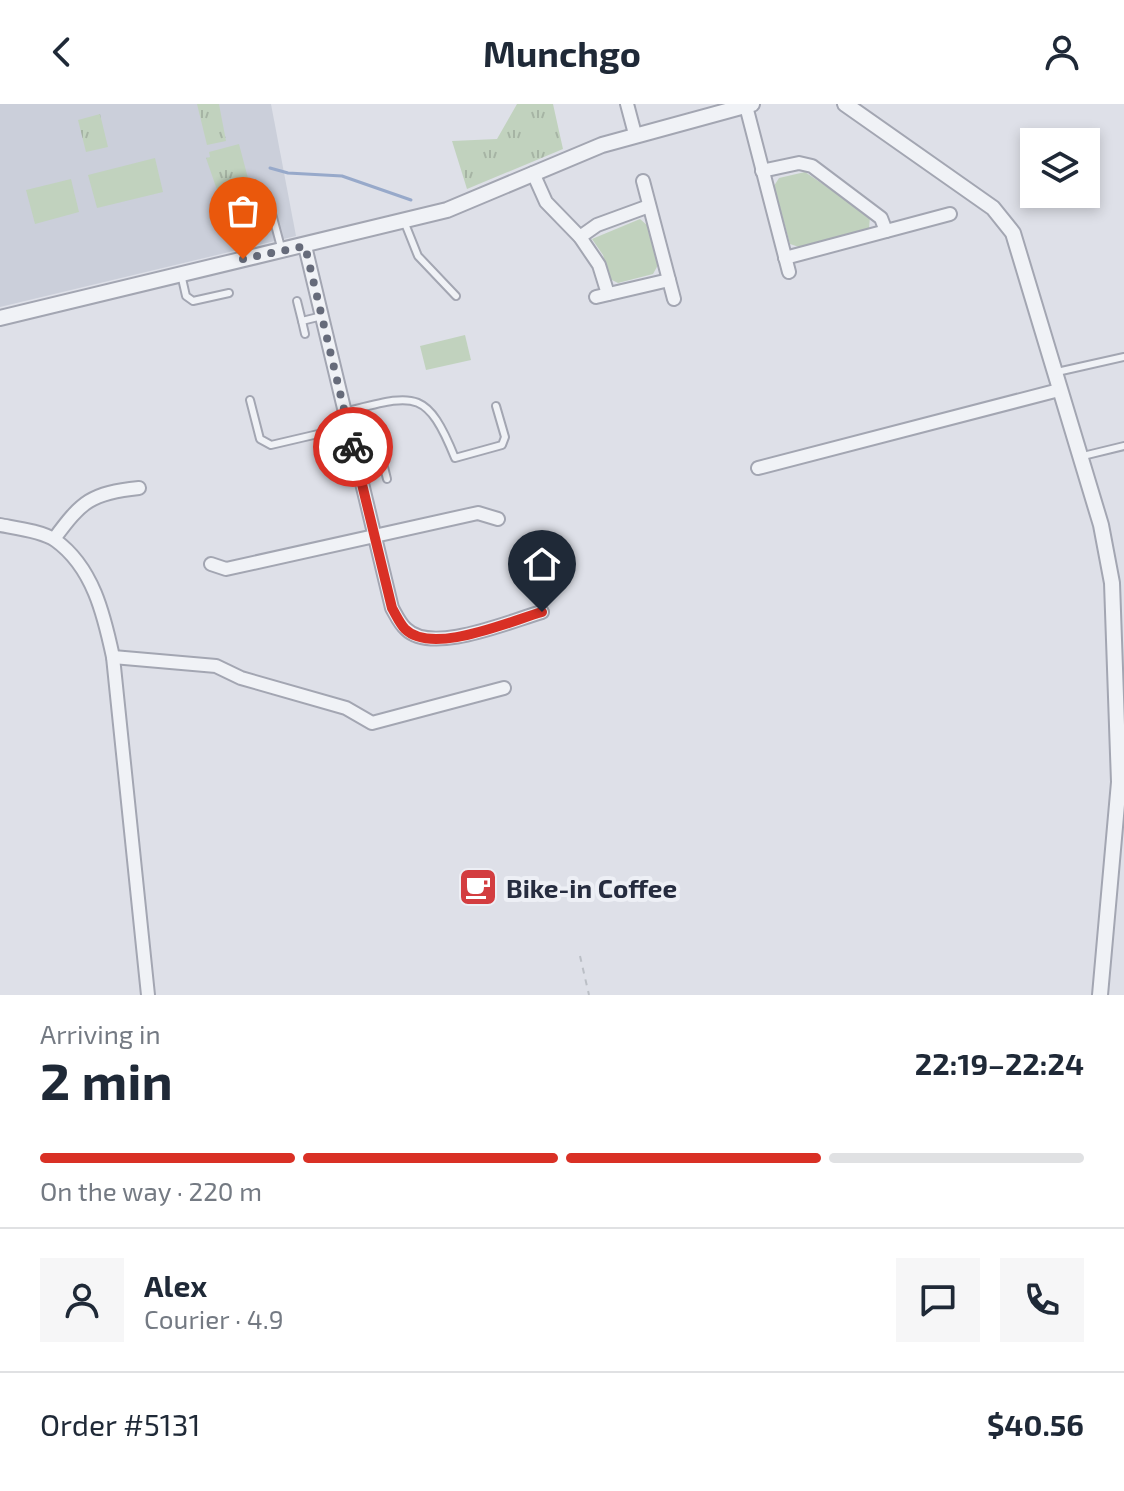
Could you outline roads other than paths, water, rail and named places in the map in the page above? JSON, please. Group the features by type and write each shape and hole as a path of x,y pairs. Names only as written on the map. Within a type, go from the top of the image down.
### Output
{"street":[{"path":"627,104 635,134"},
{"path":"845,104 1004,220 1020,250 1101,525 1119,641 1121,762 1100,995"},
{"path":"0,318 447,210 635,134 749,105 762,171 789,272"},
{"path":"762,171 799,163 812,166 881,218 886,231"},
{"path":"533,173 546,202 580,237 599,265 602,295 669,280"},
{"path":"643,181 674,299"},
{"path":"580,237 597,225 649,206"},
{"path":"785,258 950,214"},
{"path":"305,246 392,608 406,630 425,640 447,640 542,612"},
{"path":"758,468 1059,390"},
{"path":"54,539 79,505 111,491 139,488"},
{"path":"211,564 226,569 478,513 498,519"},
{"path":"0,525 54,539 79,565 101,602 113,657 148,995"},
{"path":"113,657 216,666 241,678 346,708 372,723 504,688"}],"lane":[{"path":"243,259 232,215 236,197 247,193 267,195 282,251"},
{"path":"404,221 418,256 456,296"},
{"path":"181,274 186,296 193,301 229,293"},
{"path":"297,301 305,334"},
{"path":"302,321 322,316"},
{"path":"1054,373 1124,357"},
{"path":"344,412 402,399 417,401 437,417 455,458 502,445 505,437 496,406"},
{"path":"250,400 260,439 271,445 348,427"},
{"path":"1079,457 1124,446"},
{"path":"356,461 381,455 387,479"}],"waterway":[{"path":"270,168 288,173 342,176 411,200"}],"place":[{"name":"Bike-in Coffee","path":"478,887"}]}
